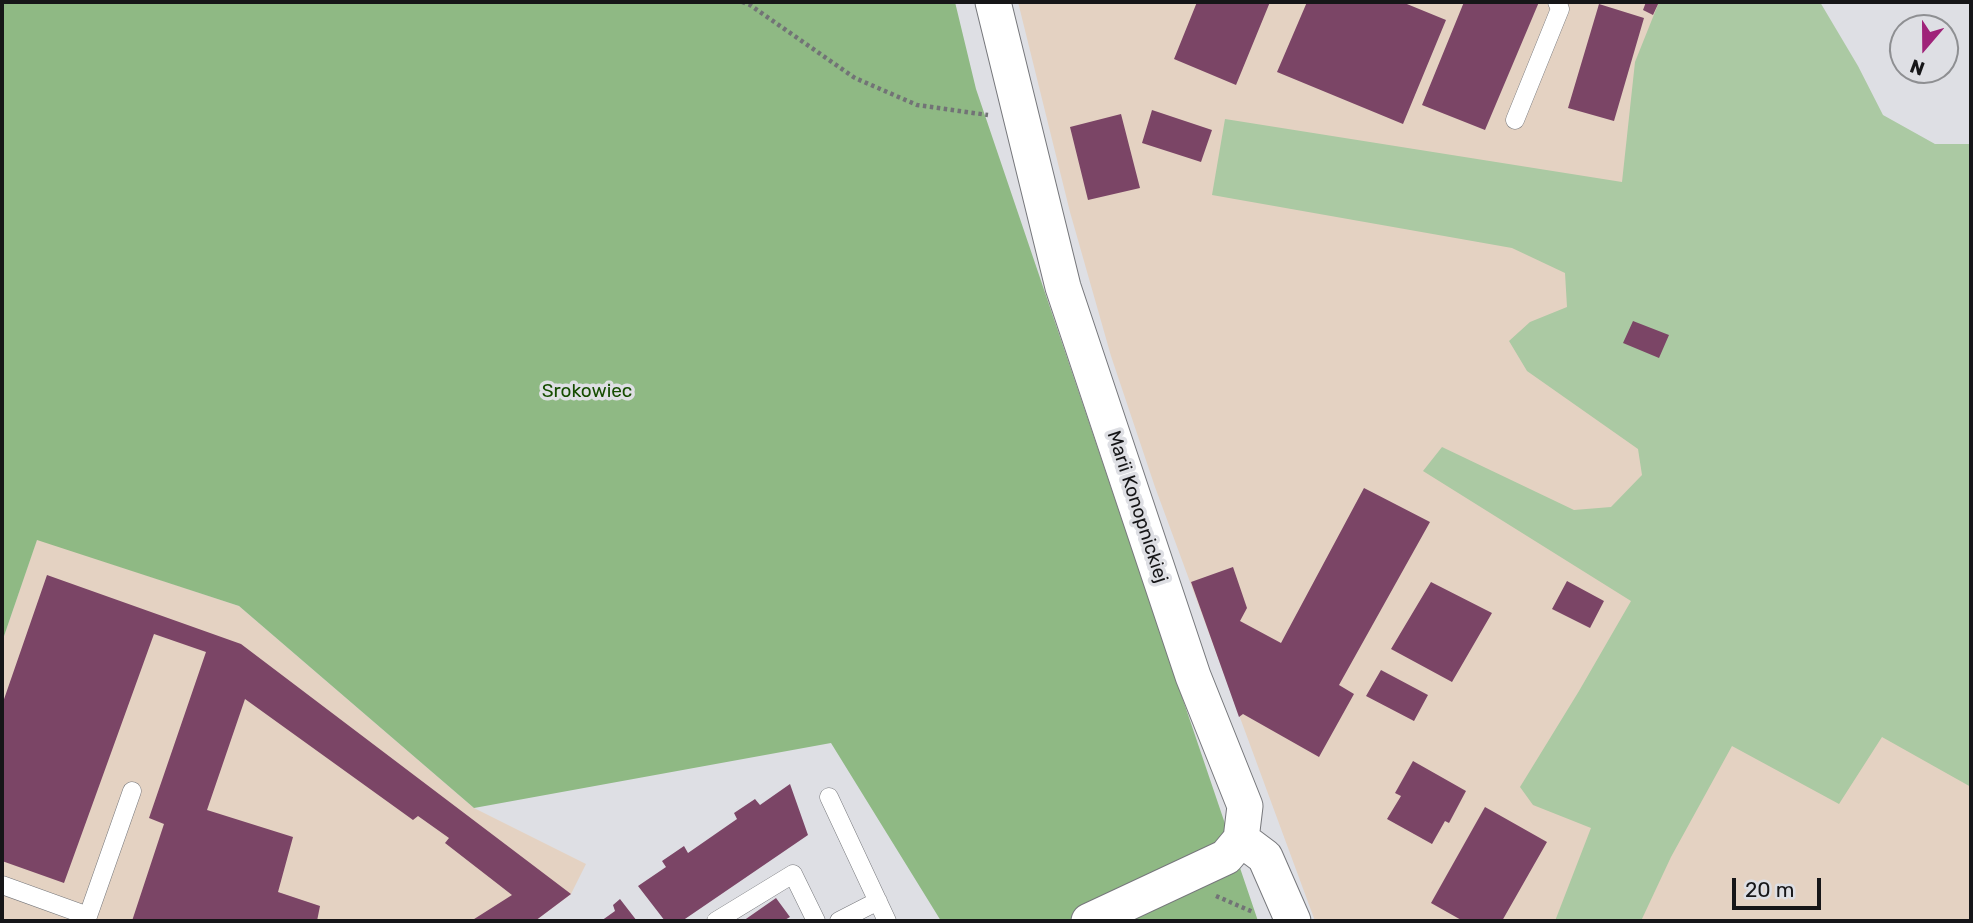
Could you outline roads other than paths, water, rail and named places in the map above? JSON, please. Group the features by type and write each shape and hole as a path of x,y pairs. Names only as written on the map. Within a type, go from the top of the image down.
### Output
{"street":[{"name":"Marii Konopnickiej","path":"993,2 1063,287 1193,676 1245,806 1241,839"},
{"path":"1089,921 1226,857 1241,839 1265,857 1277,918"}],"lane":[{"path":"1516,120 1560,9 1557,2"},
{"path":"2,885 88,916 132,791"},
{"path":"829,797 887,921"},
{"path":"716,921 793,874 816,921"},
{"path":"839,921 878,901"}],"park label":[{"name":"Srokowiec","path":"587,392"}]}
